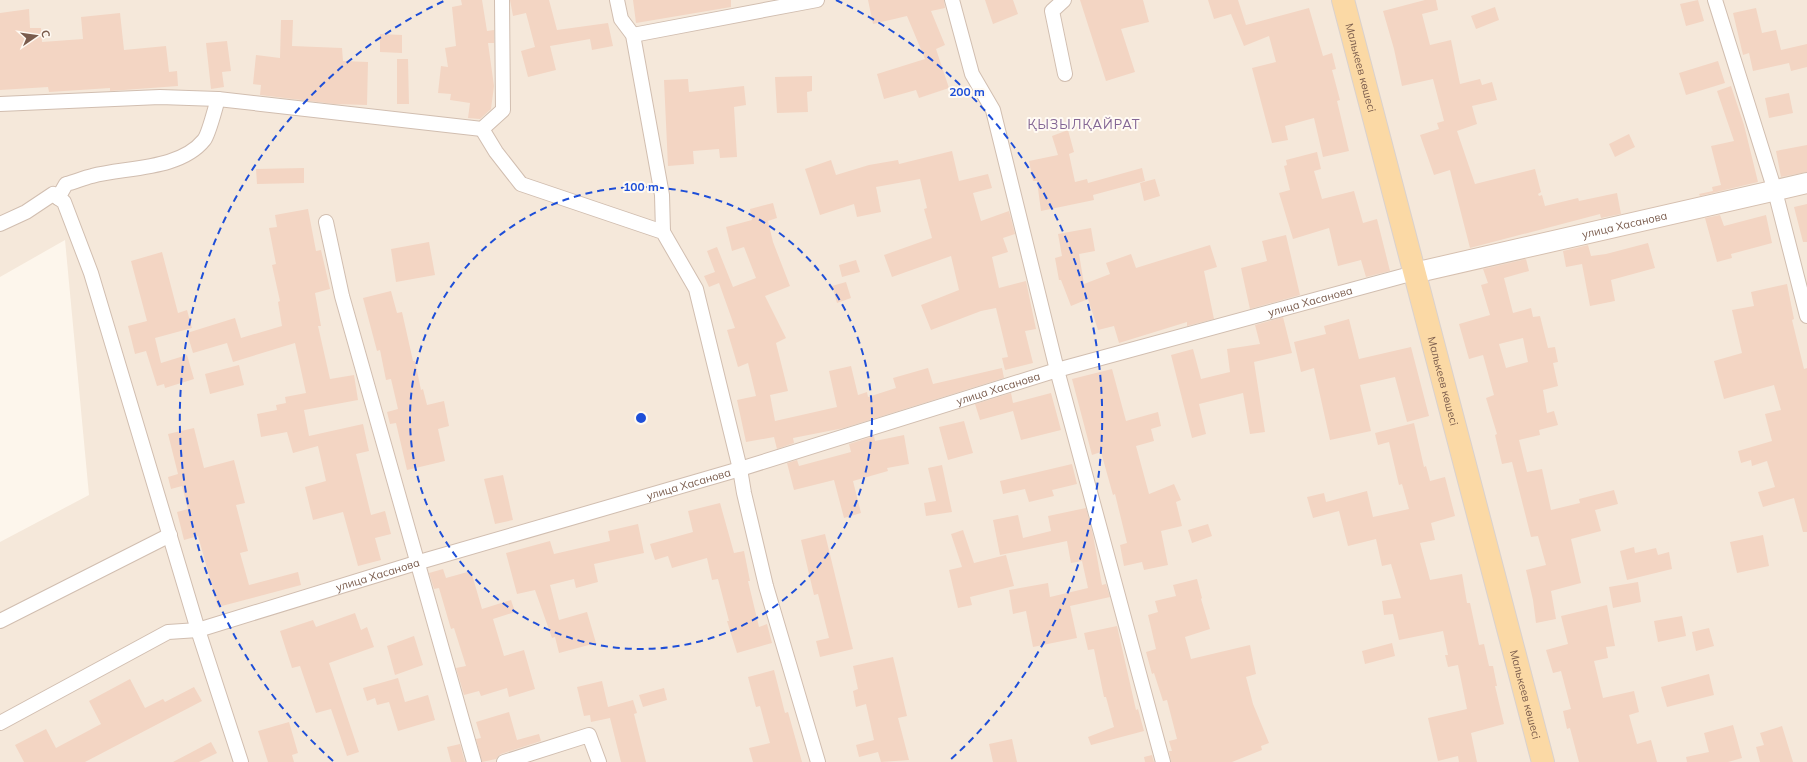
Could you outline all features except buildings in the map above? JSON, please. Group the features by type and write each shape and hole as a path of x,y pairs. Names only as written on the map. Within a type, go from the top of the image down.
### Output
{"main road":[{"name":"Малькеев көшесі","path":"1343,0 1542,762"}],"street":[{"path":"0,104 160,97 218,99 482,129 503,110 502,0"},
{"path":"618,0 621,19 633,36 662,195 663,232 696,289 740,469 744,493 766,586 818,762"},
{"path":"633,36 817,0"},
{"path":"952,0 972,74 993,110 1057,370 1163,762"},
{"path":"1064,0 1052,11 1065,74"},
{"path":"1715,0 1775,191 1807,316"},
{"path":"58,198 66,184 93,176 142,168 170,161 187,154 205,140 218,99"},
{"path":"482,129 496,152 521,184 663,232"},
{"name":"улица Хасанова","path":"0,723 168,632 198,630 416,563 740,469 1057,370 1414,273 1807,183"},
{"path":"0,224 26,212 54,194 64,202 91,273 198,630 241,762"},
{"path":"326,222 342,296 416,563 474,762"},
{"path":"0,621 170,535"},
{"path":"504,762 589,735 599,762"}],"shaded area":[{"path":"0,0 1807,0 1807,762 0,762 0,542 89,495 65,240 0,277"}],"district":[{"name":"ҚЫЗЫЛҚАЙРАТ","path":"1084,124"}]}
